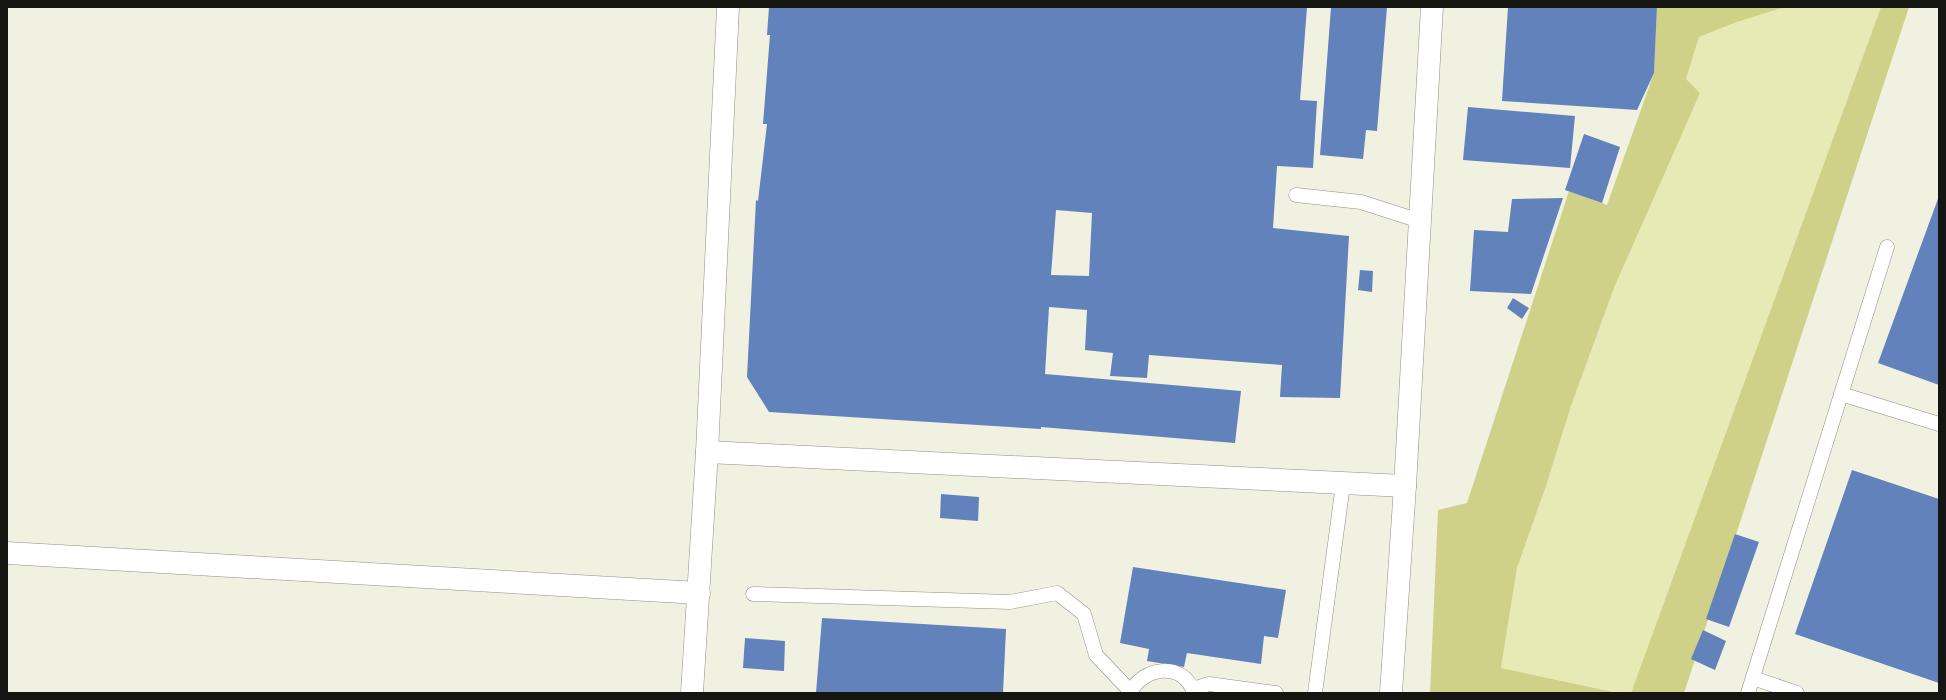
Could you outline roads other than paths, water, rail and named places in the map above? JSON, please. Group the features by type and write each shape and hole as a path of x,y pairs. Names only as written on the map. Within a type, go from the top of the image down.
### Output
{"street":[{"path":"692,693 707,452 728,7"},
{"path":"1391,693 1405,486 1432,7"},
{"path":"707,452 1405,486"},
{"path":"7,553 699,593"}],"lane":[{"path":"1296,195 1361,202 1420,221"},
{"path":"1748,693 1887,247"},
{"path":"1841,394 1939,424"},
{"path":"1315,693 1343,484"},
{"path":"753,594 1010,602 1057,593 1084,614 1096,655 1130,692 1136,683 1145,675 1155,671 1166,671 1177,674 1186,680 1194,691 1209,684 1276,693"},
{"path":"1753,678 1797,693"}]}
